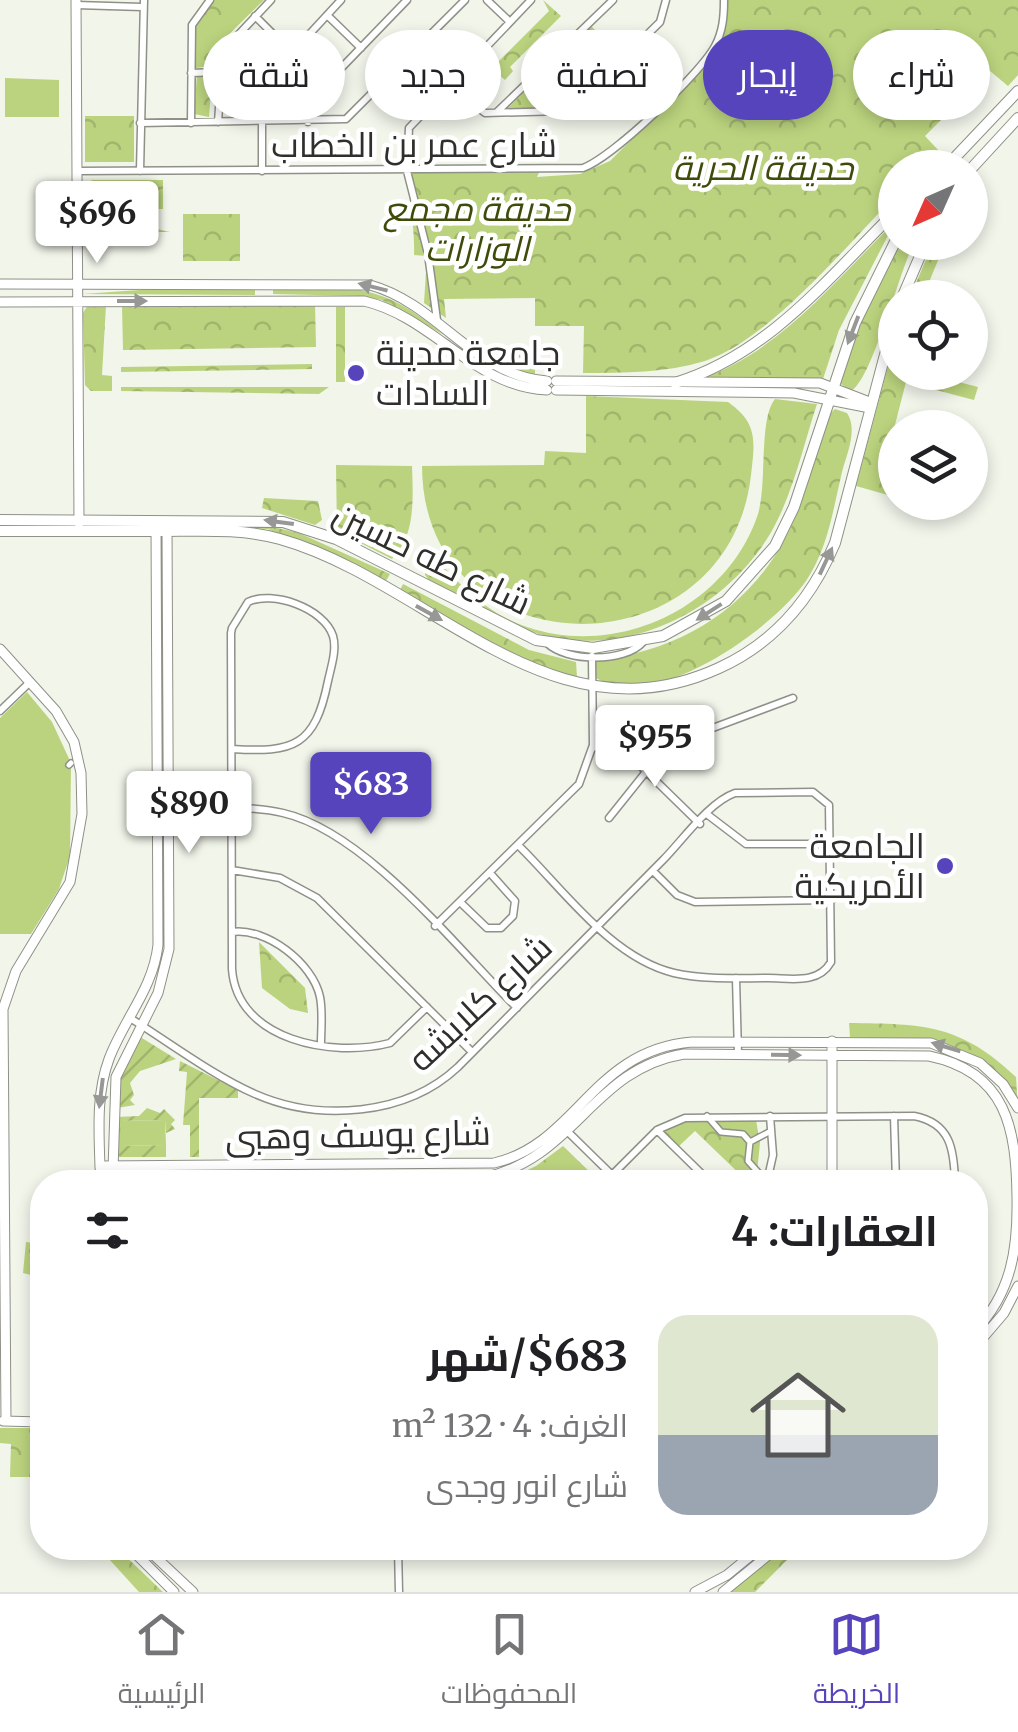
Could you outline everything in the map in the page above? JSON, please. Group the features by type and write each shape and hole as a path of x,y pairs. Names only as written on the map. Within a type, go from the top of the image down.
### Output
{"main road":[{"path":"961,150 1018,91"},
{"path":"988,150 1018,118"},
{"path":"676,383 720,367 768,336 878,229"},
{"name":"شارع طه حسين","path":"0,520 255,519 298,525 336,538 509,630 547,643 592,648 643,642 702,618 758,570 789,520 865,300 886,260"},
{"name":"شارع طه حسين","path":"0,531 162,531 277,538 323,555 531,668 592,686 649,688 693,678 748,652 783,624 812,588 834,543 878,379"},
{"path":"391,592 400,572"}],"street":[{"path":"191,122 192,25 210,0"},
{"path":"241,30 271,0"},
{"path":"312,30 341,0"},
{"path":"308,122 316,96 407,0"},
{"path":"140,123 338,122 356,113 464,0"},
{"path":"487,0 510,22"},
{"path":"501,31 532,0"},
{"path":"501,108 613,0"},
{"path":"652,30 660,22 666,0"},
{"name":"شارع عمر بن الخطاب","path":"683,80 714,47 722,28 724,0"},
{"path":"78,531 76,3 143,3 140,171"},
{"path":"327,14 360,48"},
{"path":"255,16 269,30"},
{"path":"191,72 203,72"},
{"path":"415,120 410,125 407,171 428,254 436,320"},
{"name":"شارع عمر بن الخطاب","path":"76,172 584,168 605,158 644,120"},
{"path":"262,122 262,171"},
{"path":"266,282 266,300"},
{"path":"0,284 358,284 393,292 422,309 452,340"},
{"path":"422,309 431,294"},
{"path":"0,302 266,300 375,304 452,340 497,369 551,385 834,386 871,405"},
{"path":"551,385 676,383 766,388 871,405"},
{"name":"شارع يوسف وهبى","path":"114,1170 114,1087 158,945 164,811 161,518"},
{"path":"232,748 283,750 302,738 321,715 334,647 331,631 316,616 274,596 248,602 233,624 232,748 232,932 234,985 247,1010 286,1038 320,1044 390,1043 427,1007"},
{"path":"547,643 560,653 592,656 630,652 643,642"},
{"path":"0,649 56,710 74,742 81,773 82,814 70,882 16,971 3,1009 3,1422 30,1422"},
{"path":"435,926 575,791 593,748 592,656"},
{"path":"0,711 30,682"},
{"path":"593,748 616,740 673,738 793,698"},
{"path":"594,725 616,740 700,824"},
{"path":"609,818 673,738"},
{"name":"شارع كلابشه","path":"135,1021 248,1090 310,1108 368,1108 408,1099 442,1081 708,815 735,794 809,792 824,798 831,813 832,844"},
{"path":"164,811 279,812 328,830 365,856 517,1008"},
{"path":"519,846 630,953 664,970 701,978 808,978 824,972 832,958 832,844 746,844 708,815"},
{"path":"232,870 280,878 309,892 472,1052"},
{"path":"653,871 678,895 695,902 832,900"},
{"path":"460,902 487,928 501,928 516,906 490,873"},
{"path":"232,932 252,932 270,938 310,978 321,1002 320,1044"},
{"path":"736,978 738,1054"},
{"name":"شارع يوسف وهبى","path":"100,1170 103,1079 135,1021"},
{"name":"شارع يوسف وهبى","path":"100,1166 502,1161 532,1148 611,1072 642,1054 682,1042 920,1041 952,1048 988,1069 1018,1108"},
{"path":"832,1042 832,1170"},
{"name":"شارع يوسف وهبى","path":"510,1170 539,1158 615,1084 642,1066 684,1054 929,1056 948,1061 982,1081 1006,1112 1016,1149 1016,1251 1004,1291 988,1313"},
{"path":"706,1116 721,1132 744,1134 750,1142 748,1160 757,1170"},
{"path":"618,1170 657,1130 678,1120 706,1116 926,1118 946,1132 954,1150 955,1170"},
{"path":"744,1134 748,1116"},
{"path":"770,1116 774,1155 770,1170"},
{"path":"894,1116 896,1170"},
{"path":"560,1124 606,1170"},
{"path":"657,1130 698,1170"},
{"path":"750,1142 772,1131"},
{"path":"395,1165 395,1170"},
{"path":"988,1333 1018,1286"},
{"path":"142,1560 174,1592"},
{"path":"159,1560 193,1592"},
{"path":"398,1560 398,1592"},
{"path":"695,1592 707,1590 745,1560"},
{"path":"723,1592 762,1560"}],"green space":[{"path":"210,0 264,0 233,30 203,30 203,67 196,68 193,19"},
{"path":"543,0 561,16 547,30 530,30 549,11"},
{"name":"حديقة الحرية","path":"728,0 1018,0 1018,75 1008,86 990,71 990,30 853,30 853,120 941,120 925,136 938,150 878,150 878,214 780,313 755,334 705,361 660,370 583,373 584,326 535,326 535,298 444,299 446,318 424,303 427,256 414,255 407,171 540,170 537,177 580,174 610,161 651,120 683,120 683,88 703,68 703,120 833,120 833,30 724,30"},
{"path":"521,39 521,56 510,67 513,71 505,80 501,77 501,59"},
{"path":"197,75 203,76 203,116 194,114"},
{"path":"5,78 59,80 59,117 5,117"},
{"path":"521,95 521,109 507,109"},
{"path":"85,116 134,116 134,162 85,162"},
{"path":"92,180 163,180 163,209 153,209 153,228 170,232 152,232 131,211 128,199 95,199 94,223 83,223 83,190"},
{"path":"183,214 240,214 240,261 183,261"},
{"path":"878,239 878,255 839,330 823,379 700,379 756,352 828,290"},
{"path":"890,260 907,260 900,280 878,280"},
{"path":"926,260 938,260 930,280 917,280"},
{"path":"878,280 878,341 868,367 851,391 838,382"},
{"path":"273,286 345,288 382,296 444,335 382,300 273,294"},
{"path":"168,288 255,288 255,295 83,294"},
{"path":"315,303 316,347 123,350 122,305"},
{"path":"88,305 106,305 102,375 112,376 112,391 91,391 85,385 83,313"},
{"path":"336,307 345,307 345,382 336,382"},
{"path":"490,352 535,352 535,377 489,361"},
{"path":"312,364 312,369 121,372 121,367"},
{"path":"121,387 329,387 319,394 121,391"},
{"path":"882,390 904,390 899,410 878,410 878,492 856,486"},
{"path":"936,390 977,390 974,400"},
{"path":"586,396 728,402 750,425 753,452 751,475 730,541 690,588 637,616 578,624 520,613 471,583 435,534 422,466 544,465 545,451 586,453"},
{"path":"775,399 817,404 785,503 770,534 747,565 720,592 688,613 653,629 616,638 579,640 541,635 450,595 425,575 425,561 432,554 486,606 527,627 562,635 597,636 631,630 664,618 694,600 720,577 742,549 760,504 767,422"},
{"path":"835,409 847,413 850,419 849,450 820,555 790,600 741,642 680,676 649,685 621,686 596,678 596,661 635,654 703,626 756,580 778,551 795,517 821,432"},
{"path":"336,465 412,466 409,528 392,559 337,531"},
{"path":"264,498 318,501 322,520 315,525 262,508"},
{"path":"176,525 269,526 299,533 390,574 386,581 268,529"},
{"path":"403,584 529,650 576,662 577,677 528,663 399,592"},
{"path":"27,692 52,722 71,763 70,856 59,889 31,934 0,934 0,718"},
{"path":"259,942 305,988 308,1013 290,1009 262,988"},
{"path":"849,1023 940,1030 977,1046 1016,1077 1018,1111 991,1072 938,1041 850,1037"},
{"path":"142,1038 176,1059 140,1071 130,1083 134,1095 130,1100 135,1105 117,1108 123,1063 135,1040"},
{"path":"180,1061 238,1090 238,1098 199,1098 199,1157 190,1157 190,1125 183,1125 187,1072 179,1071"},
{"path":"147,1108 160,1113 164,1109 175,1120 171,1124 175,1129 166,1133 165,1120 121,1121 121,1146 166,1145 166,1157 120,1157 115,1153 116,1117 139,1116"},
{"path":"165,1120 166,1145 121,1146 120,1121"},
{"path":"756,1120 760,1143 757,1170 736,1170 695,1131 677,1148 664,1133 666,1127 683,1121"},
{"path":"563,1146 588,1170 528,1170"},
{"path":"26,1242 30,1242 30,1275 23,1273"},
{"path":"0,1428 30,1428 30,1477 10,1477 11,1444 0,1443"},
{"path":"110,1560 130,1560 163,1592 139,1592"},
{"path":"761,1560 787,1560 755,1592 723,1592"}],"place":[{"name":"جامعة مدينة السادات","path":"356,373"},
{"name":"الجامعة الأمريكية","path":"945,866"}],"park label":[{"name":"حديقة مجمع الوزارات","path":"477,229"}]}
